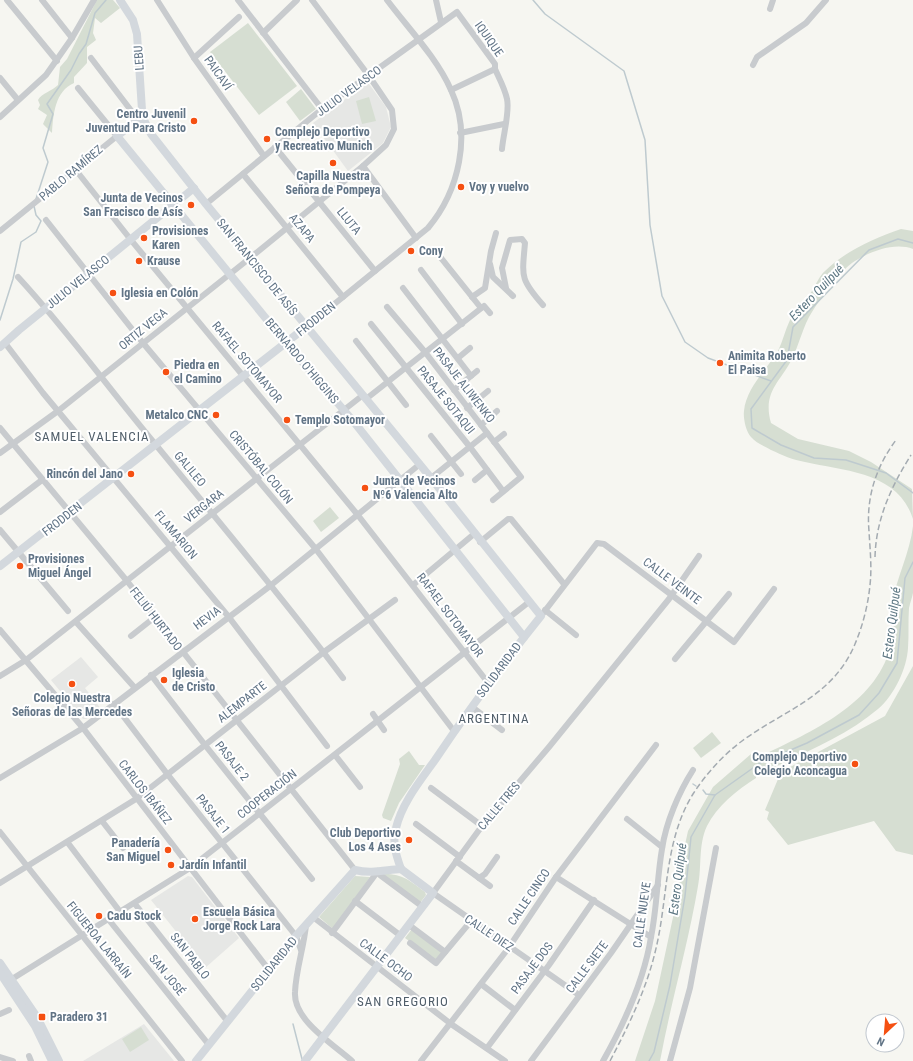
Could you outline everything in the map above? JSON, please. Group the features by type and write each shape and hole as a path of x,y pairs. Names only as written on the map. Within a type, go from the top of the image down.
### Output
{"main road":[{"name":"LEBU","path":"120,0 133,20 137,34 141,120"},
{"name":"PABLO RAMÍREZ","path":"117,136 141,120"},
{"name":"SAN FRANCISCO DE ASÍS","path":"141,120 206,204 420,464 480,542 529,602 543,613"},
{"name":"BERNARDO O'HIGGINS","path":"117,136 286,343 401,479 454,551 524,637"},
{"name":"JULIO VELASCO","path":"2,345 194,188"},
{"name":"FRODDEN","path":"0,566 19,553 306,327"},
{"name":"SOLIDARIDAD","path":"401,869 395,852 394,843 399,818 412,794 454,731 488,684 543,613"},
{"path":"355,870 378,872 401,869"},
{"name":"CALLE DIEZ","path":"401,869 433,893"},
{"name":"SOLIDARIDAD","path":"197,1061 296,936 355,870"},
{"name":"CALLE TRES","path":"305,1061 433,893"},
{"path":"0,963 7,982 38,1020 59,1061"},
{"path":"0,972 35,1026 52,1061"}],"street":[{"path":"7,0 57,61"},
{"path":"42,0 72,38"},
{"path":"0,117 46,75 72,38 94,0"},
{"name":"PAICAVÍ","path":"157,0 194,58 264,156"},
{"path":"238,0 322,109"},
{"path":"263,33 297,0"},
{"name":"ORTIZ VEGA","path":"0,453 58,411 188,308 288,228 386,145 394,129 392,110 369,76 312,0"},
{"name":"FRODDEN","path":"306,327 416,238 434,220 452,188 458,169 460,133 456,104 451,90 440,71 387,0"},
{"path":"436,0 441,22"},
{"path":"770,9 773,0"},
{"path":"753,65 757,57 806,23 826,0"},
{"name":"JULIO VELASCO","path":"206,204 322,109 441,22 457,12"},
{"name":"IQUIQUE","path":"457,12 495,64 494,69 507,99 507,119 504,124 502,149"},
{"path":"194,58 239,17"},
{"name":"SAN FRANCISCO DE ASÍS","path":"91,58 136,117 141,120"},
{"path":"451,90 494,69"},
{"path":"0,78 18,100"},
{"name":"BERNARDO O'HIGGINS","path":"78,88 117,136"},
{"path":"460,133 504,124"},
{"name":"PABLO RAMÍREZ","path":"0,231 117,136"},
{"name":"LLUTA","path":"275,147 375,271"},
{"path":"363,166 416,238"},
{"name":"RAFAEL SOTOMAYOR","path":"75,169 131,240 357,514 488,684"},
{"name":"AZAPA","path":"243,174 343,297"},
{"name":"CRISTÓBAL COLÓN","path":"46,220 143,343 199,411 258,478 315,548 368,620 422,687 454,731"},
{"path":"472,297 485,288 489,261 496,233"},
{"path":"506,288 502,268 510,240 522,238 525,243 523,273 528,288 543,305"},
{"path":"437,253 472,297 490,313"},
{"path":"489,261 493,277 513,296"},
{"path":"421,270 462,324"},
{"name":"GALILEO","path":"18,277 46,308 100,377 213,513 343,678"},
{"path":"403,288 471,376"},
{"name":"PASAJE ALIWENKO","path":"387,307 425,352 521,477 503,491"},
{"name":"VERGARA","path":"0,676 26,660 76,622 300,444 344,410 389,381 482,307"},
{"name":"PASAJE SOTAQUI","path":"371,324 470,447 503,491"},
{"path":"356,341 389,381 406,405"},
{"name":"FLAMARION","path":"2,345 228,616 327,746"},
{"path":"458,358 470,348"},
{"path":"454,390 477,371"},
{"path":"467,408 488,391"},
{"path":"481,425 497,411"},
{"name":"FELIÚ HURTADO","path":"0,428 127,581 355,870"},
{"path":"431,478 487,433"},
{"path":"494,442 504,434"},
{"path":"431,436 461,474"},
{"name":"HEVIA","path":"0,778 82,728 228,616 270,586 420,464"},
{"path":"475,480 487,470"},
{"path":"0,512 42,480"},
{"path":"493,500 503,491"},
{"path":"480,542 508,519 511,519 564,584"},
{"path":"0,530 68,611"},
{"path":"413,585 474,534"},
{"name":"SOLIDARIDAD","path":"543,613 595,544"},
{"name":"CALLE VEINTE","path":"595,544 604,544 734,642 774,589"},
{"name":"CALLE TRES","path":"433,893 482,826 616,665 672,594 699,556"},
{"path":"674,660 729,594"},
{"name":"ALEMPARTE","path":"0,883 26,866 68,843 136,799 324,652 395,600"},
{"name":"COOPERACIÓN","path":"7,982 135,904 190,868 465,654 529,602"},
{"path":"543,613 576,635"},
{"path":"130,636 155,617"},
{"path":"76,622 135,688"},
{"name":"CARLOS IBÁÑEZ","path":"0,630 82,728 269,970"},
{"name":"PASAJE 2","path":"151,675 259,814 312,879"},
{"name":"PASAJE 1","path":"114,704 168,775 296,936 301,950"},
{"path":"472,707 502,730"},
{"path":"373,714 384,730"},
{"name":"CALLE CINCO","path":"421,1061 481,984 556,877 656,744"},
{"path":"335,755 360,787"},
{"name":"CALLE NUEVE","path":"603,1061 621,1027 643,975 651,937 662,847 684,784 693,770"},
{"path":"431,788 482,826"},
{"path":"627,819 662,847"},
{"path":"102,821 123,848"},
{"path":"416,824 490,886"},
{"name":"FIGUEROA LARRAÍN","path":"0,832 182,1061"},
{"path":"68,843 120,913"},
{"path":"670,1061 690,988 716,848"},
{"path":"479,878 486,874 497,857"},
{"path":"332,933 378,872 423,907"},
{"path":"556,877 651,937"},
{"name":"CALLE SIETE","path":"531,1061 632,924 658,885"},
{"name":"CALLE DIEZ","path":"433,893 579,995"},
{"name":"PASAJE DOS","path":"487,1048 545,971 594,900"},
{"path":"355,901 400,936"},
{"name":"SAN PABLO","path":"135,904 228,1022"},
{"name":"CALLE OCHO","path":"313,918 451,1024 505,1061"},
{"name":"SAN JOSÉ","path":"109,920 209,1045"},
{"path":"410,943 436,963 471,921"},
{"path":"306,925 295,991 296,1003 301,1014 324,1037 352,1061"},
{"path":"409,925 445,952"},
{"path":"481,984 515,1010"},
{"path":"0,1014 9,1010"},
{"path":"0,1057 13,1061"}],"shaded area":[{"path":"97,0 113,0 120,8 101,23 95,18 93,33 96,40 87,47 87,63 74,77 74,83 63,92 56,104 52,133 43,124 47,115 38,109 40,105 38,100 58,85 60,67 67,59"},
{"path":"248,23 297,86 259,115 210,52"},
{"path":"367,83 386,107 391,127 383,143 348,171 313,123"},
{"path":"301,89 316,109 300,121 286,102"},
{"path":"369,97 376,121 362,124 356,101"},
{"path":"901,229 913,231 913,249 906,247 891,247 861,257 844,270 826,292 809,317 793,357 774,387 769,403 769,412 771,423 798,439 849,451 871,462 912,489 913,519 906,503 883,483 868,476 853,472 792,459 758,443 748,432 745,425 744,414 749,394 778,351 792,316 812,291 823,273 851,251"},
{"path":"330,507 339,518 321,532 313,521"},
{"path":"913,526 913,593 909,608 907,656 899,681 884,703 865,719 835,738 756,776 756,778 728,799 711,819 702,841 699,879 694,908 660,1061 635,1061 655,1001 675,908 681,863 688,831 713,787 751,754 753,760 814,729 853,703 869,687 882,669 890,648 891,608"},
{"name":"Colegio Nuestra Señoras de las Mercedes","path":"81,657 98,677 85,688 101,709 86,719 83,719 51,680"},
{"name":"Complejo Deportivo Colegio Aconcagua","path":"913,666 913,855 896,851 874,821 788,845 767,819 769,812 765,810 781,772 885,716"},
{"path":"712,732 721,743 701,758 693,748"},
{"path":"409,751 419,765 425,765 399,803 391,821 383,818 382,815 400,764 399,759"},
{"path":"381,874 405,878 425,892 426,895 420,903"},
{"name":"Escuela Básica Jorge Rock Lara","path":"188,876 192,877 239,938 205,968 151,900"},
{"path":"355,876 370,877 333,929 319,917"},
{"path":"412,929 443,952 437,961 405,938"},
{"path":"144,1024 174,1061 83,1061"},
{"path":"141,1027 149,1040 130,1052 122,1039"}],"waterway":[{"path":"36,199 48,162 43,148 53,114 47,104 71,70 86,44 95,13 106,0"},
{"path":"533,0 545,14 624,71 645,140 650,225 662,296 685,342 708,358 771,381"},
{"path":"0,320 13,279 21,242 36,232 41,221 36,215 34,206"},
{"name":"Estero Quilpué","path":"913,243 898,239 869,250 793,327 787,360 751,409 752,428 781,445 814,458 846,460 886,473 913,493"},
{"name":"Estero Quilpué","path":"649,1061 654,1052 670,985 685,896 691,837 715,795 760,763 807,743 859,715 879,693 897,663 905,578 913,562"},
{"path":"703,790 706,794 715,795"},
{"path":"293,1024 302,1059"}],"railway":[{"path":"610,1061 625,1033 649,975 661,925 672,848 677,829 693,794 715,765 735,746 821,690 846,662 855,644 865,615 870,585 871,565 868,518 871,494 883,461 896,440"},
{"path":"875,557 878,530 886,504 897,479 911,455"}],"place":[{"name":"Centro Juvenil Juventud Para Cristo","path":"194,121"},
{"name":"Complejo Deportivo y Recreativo Munich","path":"267,139"},
{"name":"Capilla Nuestra Señora de Pompeya","path":"333,163"},
{"name":"Voy y vuelvo","path":"461,187"},
{"name":"Junta de Vecinos San Fracisco de Asís","path":"191,205"},
{"name":"Provisiones Karen","path":"144,238"},
{"name":"Cony","path":"411,251"},
{"name":"Krause","path":"139,261"},
{"name":"Iglesia en Colón","path":"113,293"},
{"name":"Animita Roberto El Paisa","path":"720,363"},
{"name":"Piedra en el Camino","path":"166,372"},
{"name":"Metalco CNC","path":"216,415"},
{"name":"Templo Sotomayor","path":"287,420"},
{"name":"Rincón del Jano","path":"131,474"},
{"name":"Junta de Vecinos Nº6 Valencia Alto","path":"365,488"},
{"name":"Provisiones Miguel Ángel","path":"20,566"},
{"name":"Iglesia de Cristo","path":"164,680"},
{"name":"Colegio Nuestra Señoras de las Mercedes","path":"72,684"},
{"name":"Complejo Deportivo Colegio Aconcagua","path":"855,764"},
{"name":"Club Deportivo Los 4 Ases","path":"409,840"},
{"name":"Panadería San Miguel","path":"168,850"},
{"name":"Jardín Infantil","path":"171,865"},
{"name":"Cadu Stock","path":"99,916"},
{"name":"Escuela Básica Jorge Rock Lara","path":"195,919"},
{"name":"Paradero 31","path":"42,1017"}],"district":[{"name":"SAMUEL VALENCIA","path":"92,436"},
{"name":"ARGENTINA","path":"494,718"},
{"name":"SAN GREGORIO","path":"403,1001"}]}
